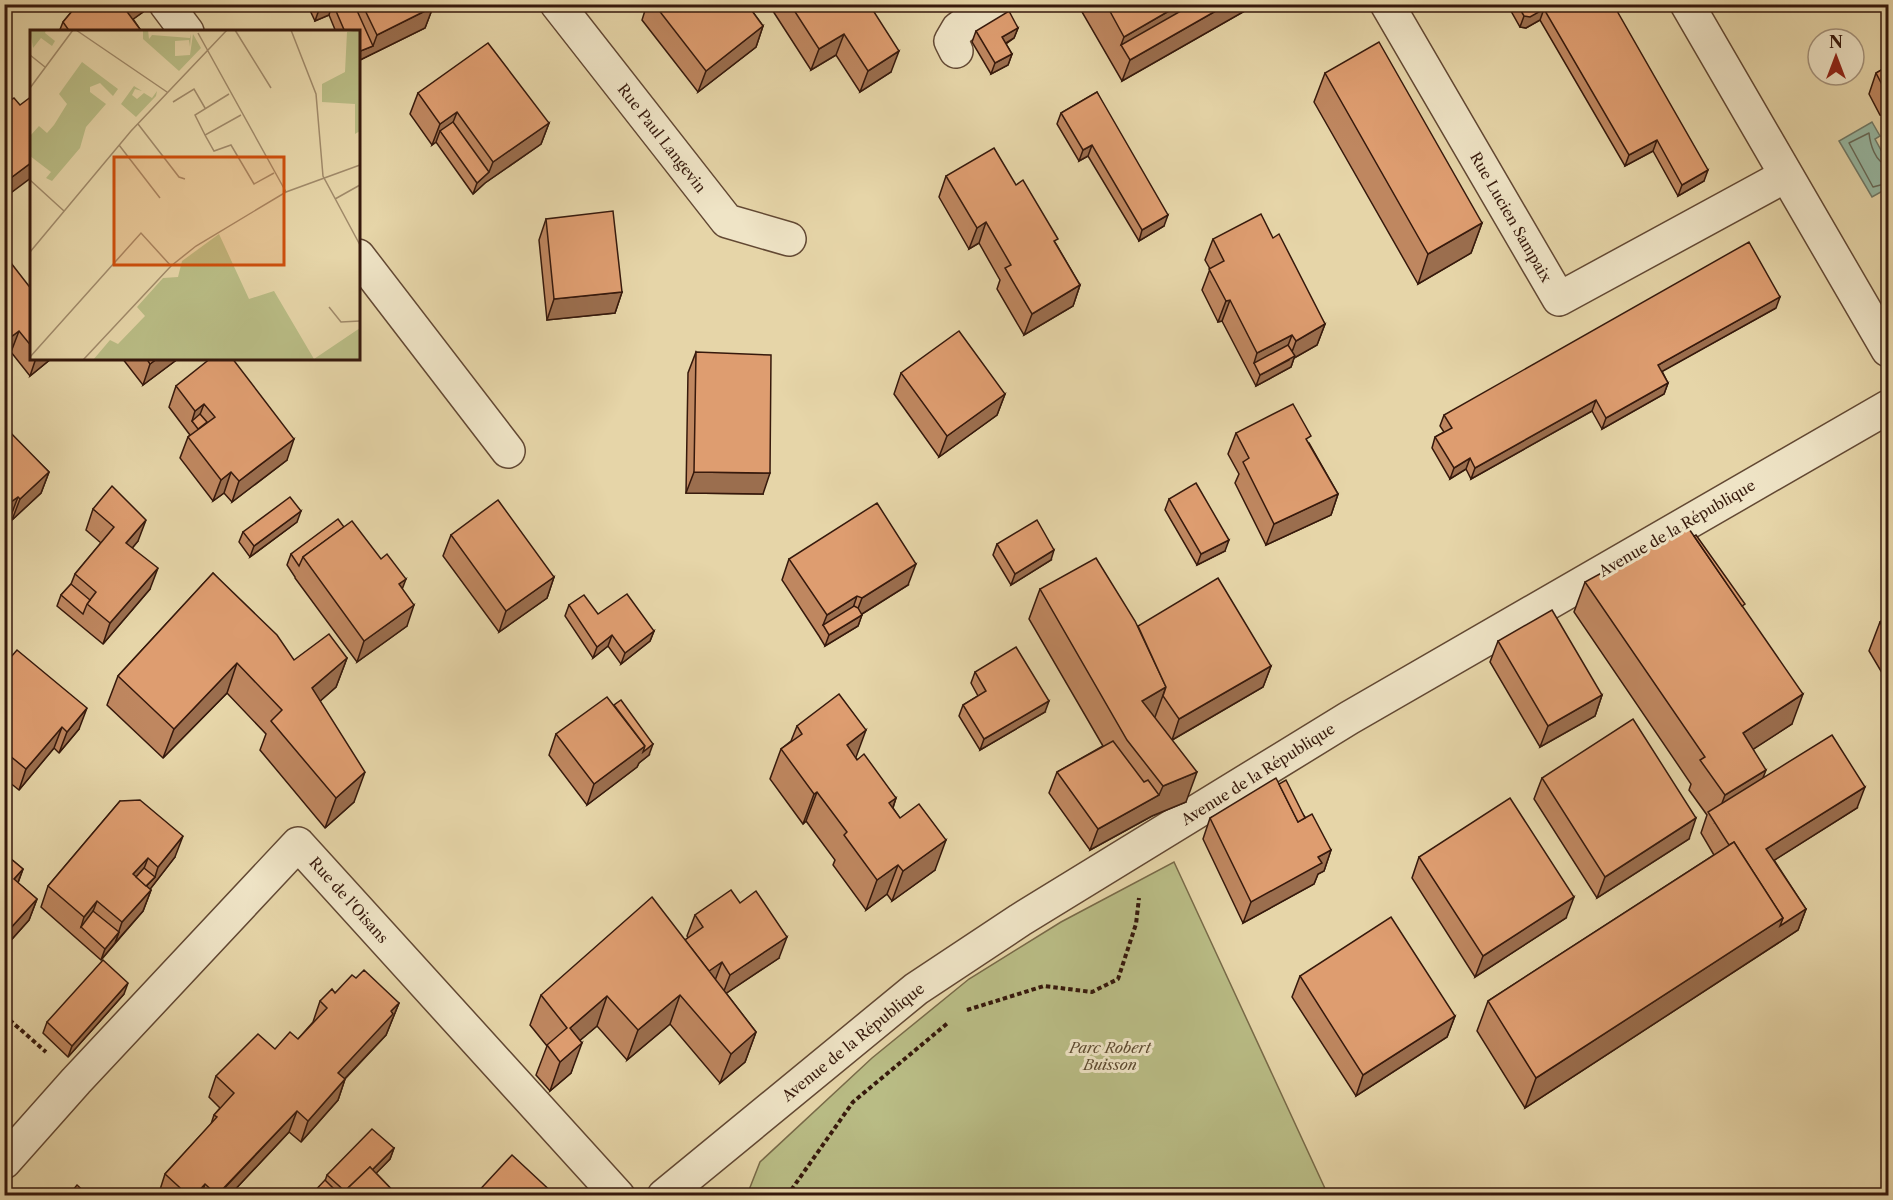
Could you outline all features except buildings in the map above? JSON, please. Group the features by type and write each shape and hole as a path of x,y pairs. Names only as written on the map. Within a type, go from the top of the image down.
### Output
{"street":[{"path":"166,4 186,30"},
{"name":"Rue Paul Langevin","path":"557,4 727,221 789,239"},
{"path":"956,51 951,41 958,29 993,4"},
{"name":"Rue Lucien Sampaix","path":"1388,4 1559,299 1785,176"},
{"path":"1686,4 1888,350"},
{"path":"360,259 508,451"},
{"name":"Avenue de la République","path":"664,1196 916,989 1020,920 1349,718 1888,407"},
{"name":"Rue de l'Oisans","path":"4,1162 76,1081 298,844 618,1196"}],"path":[{"path":"961,1011 1044,986 1092,992 1118,979 1136,924 1146,844"},
{"path":"4,1015 76,1081"},
{"path":"787,1196 853,1102 952,1019"}],"green space":[{"name":"Parc Robert Buisson","path":"1174,862 1328,1195 747,1195 760,1162 872,1058 969,979 1061,922"}],"water":[{"path":"1872,122 1880,136 1875,139 1888,163 1888,188 1872,197 1839,141"}]}
